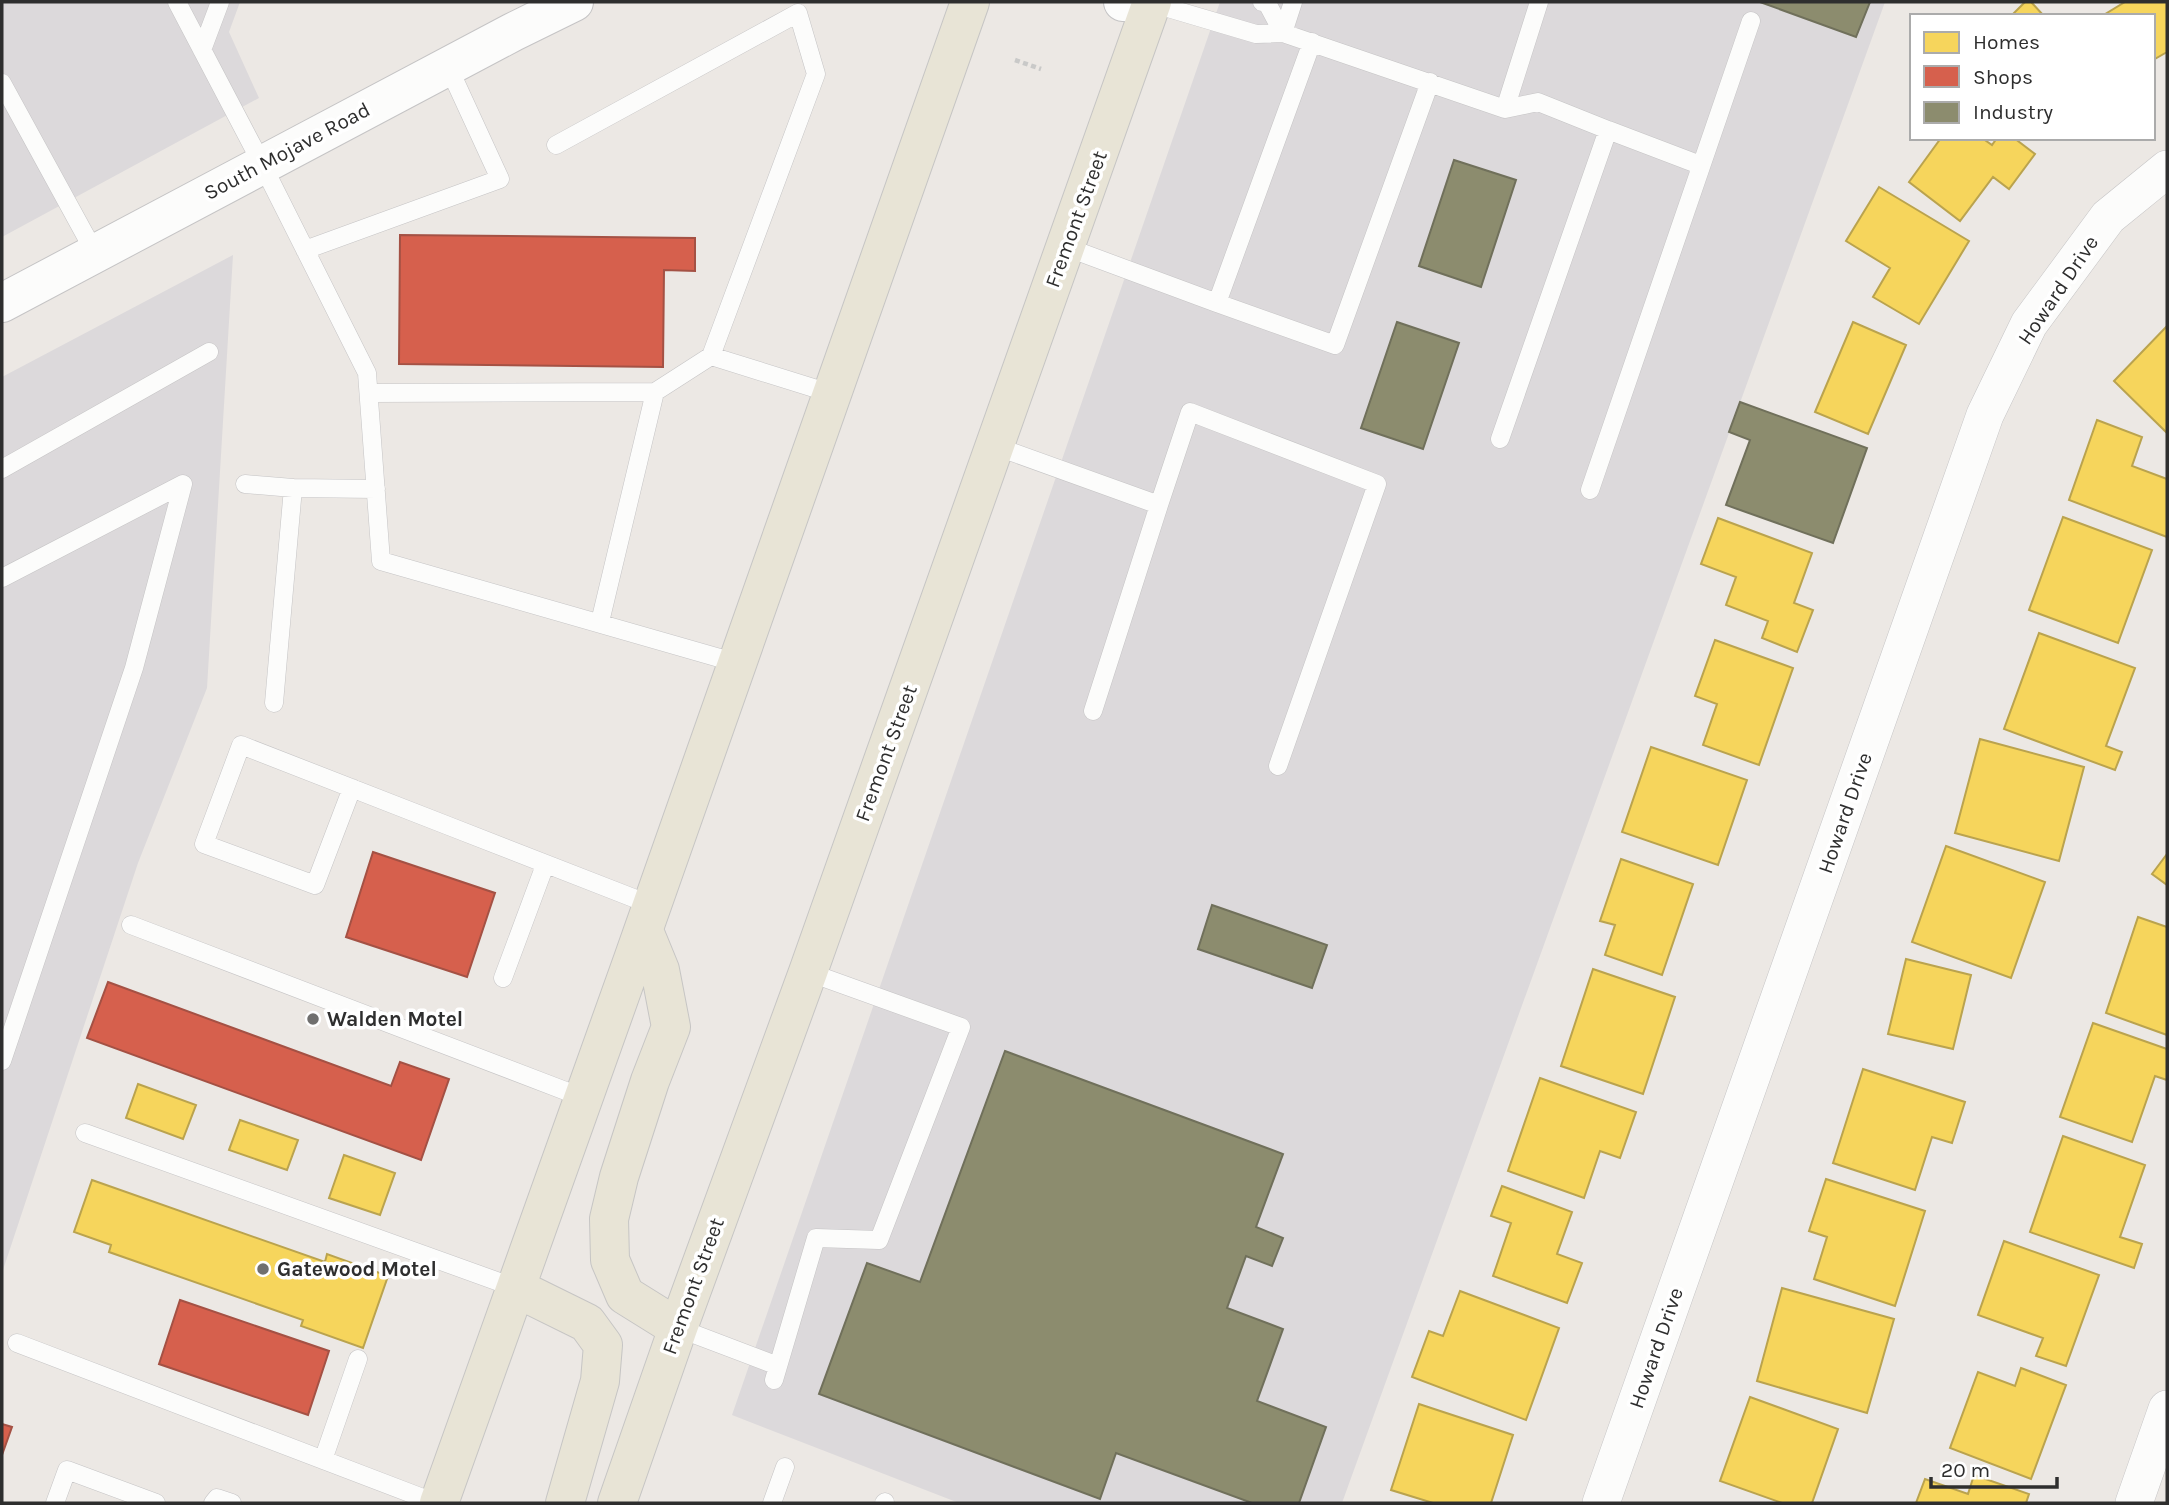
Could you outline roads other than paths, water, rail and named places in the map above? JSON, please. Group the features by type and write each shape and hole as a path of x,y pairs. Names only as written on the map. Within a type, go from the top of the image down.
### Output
{"main road":[{"path":"438,1503 649,918 970,2"},
{"name":"Fremont Street","path":"617,1503 1066,247 1142,2"},
{"path":"649,918 671,1027 650,1081 619,1177 609,1219 610,1260 625,1296 678,1328"},
{"path":"516,1288 587,1323 603,1345 597,1392 565,1503"}],"street":[{"name":"South Mojave Road","path":"2,303 574,2"},
{"name":"Howard Drive","path":"1601,1503 1985,415 2029,324 2108,217 2167,169"},
{"path":"2133,1503 2167,1409"}],"lane":[{"path":"177,2 367,373 381,561 737,663"},
{"path":"202,50 220,2"},
{"path":"1142,2 1256,33 1283,33 1505,109 1538,102 1700,165"},
{"path":"1262,2 1267,3 1283,33"},
{"path":"1283,33 1293,2"},
{"path":"1505,109 1539,2"},
{"path":"369,393 655,392 711,356 816,74 798,13 556,145"},
{"path":"1590,490 1751,21"},
{"path":"1217,303 1312,42"},
{"path":"306,250 500,179 448,66"},
{"path":"1066,247 1335,345 1430,82"},
{"path":"2,83 95,253"},
{"path":"1500,439 1608,130"},
{"path":"2,469 209,352"},
{"path":"711,356 833,394"},
{"path":"600,622 655,392"},
{"path":"1093,711 1190,412 1377,484 1278,766"},
{"path":"995,446 1159,505"},
{"path":"2,578 183,484 134,668 2,1062"},
{"path":"245,484 293,488 376,489"},
{"path":"274,703 293,488"},
{"path":"352,788 315,885 204,844 240,745 352,788 545,865 649,918"},
{"path":"503,978 545,865"},
{"path":"131,925 584,1098"},
{"path":"678,1328 776,1373 816,1238 879,1240 961,1027 808,972"},
{"path":"85,1133 516,1288"},
{"path":"17,1343 438,1503"},
{"path":"323,1460 358,1359"},
{"path":"772,1503 785,1467"},
{"path":"55,1503 67,1470 146,1501"},
{"path":"213,1503 216,1499 232,1503"}],"place":[{"name":"Walden Motel","path":"313,1019"},
{"name":"Gatewood Motel","path":"263,1269"}]}
